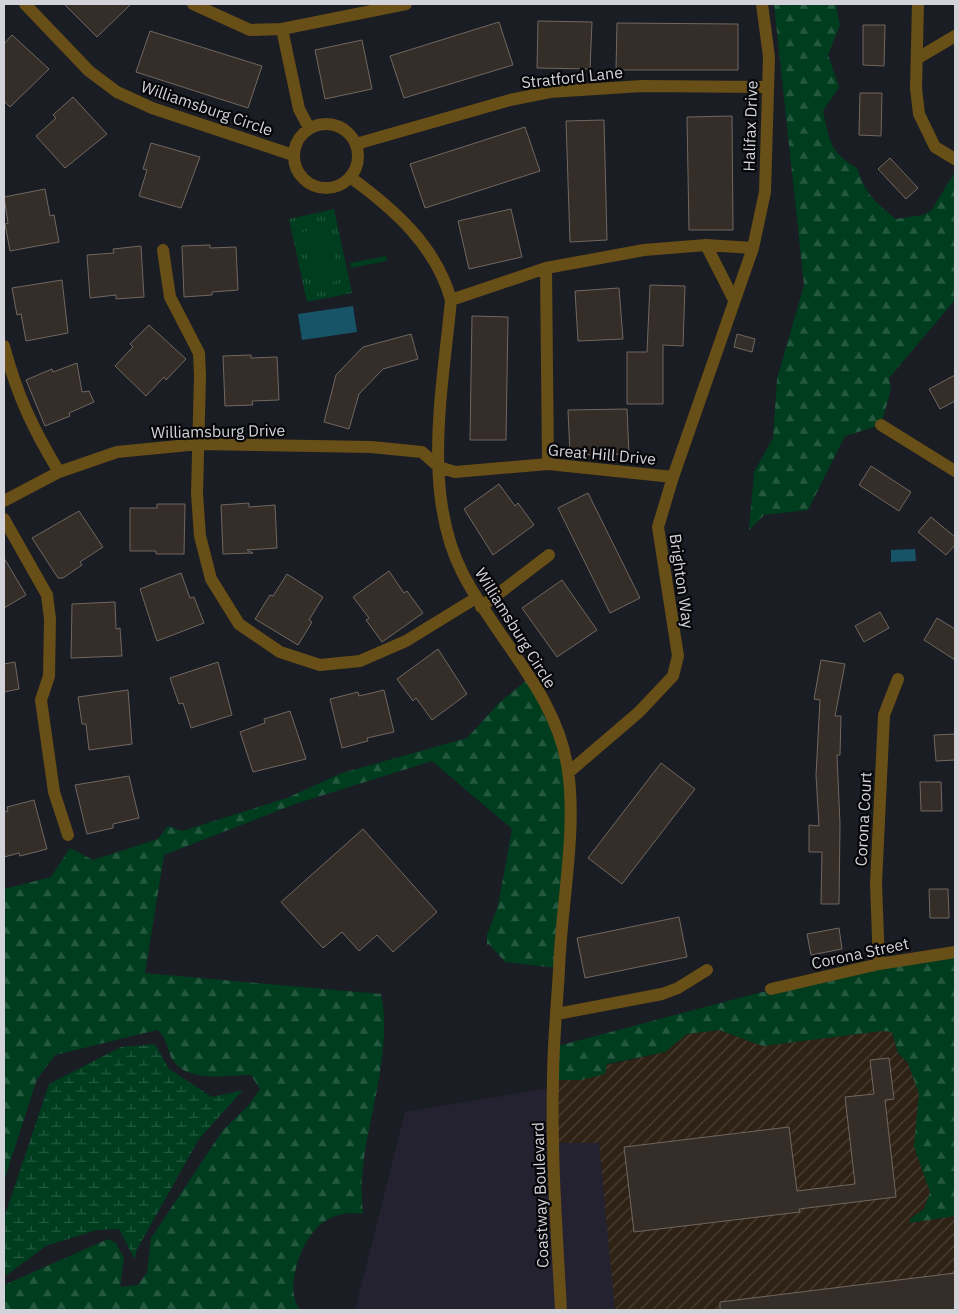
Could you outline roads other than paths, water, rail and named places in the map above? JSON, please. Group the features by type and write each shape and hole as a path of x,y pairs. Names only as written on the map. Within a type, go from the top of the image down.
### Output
{"street":[{"name":"Williamsburg Circle","path":"26,4 89,71 117,92 152,108 293,155"},
{"path":"193,4 250,30 282,29 406,4"},
{"name":"Halifax Drive","path":"753,248 765,192 769,57 762,4"},
{"path":"918,4 916,88 919,114 935,147 955,159"},
{"path":"282,29 299,109 309,128"},
{"path":"918,58 955,36"},
{"name":"Stratford Lane","path":"356,144 510,100 550,92 642,86 768,86"},
{"path":"322,124 336,125 348,132 356,144 358,155 356,166 350,177 334,187 314,186 298,174 293,155 297,140 309,128 322,124"},
{"name":"Williamsburg Circle","path":"350,177 376,196 414,231 447,287 451,300 438,432 439,467 447,535 462,572 479,602 530,676 559,730 569,772 570,821 561,924 558,1014 553,1079"},
{"path":"706,245 734,300"},
{"path":"451,300 546,268 644,250 706,245 753,248"},
{"name":"Brighton Way","path":"569,772 639,712 673,676 678,656 658,527 673,477 753,248"},
{"path":"163,250 170,297 199,353 197,494 200,536 212,579 239,624 280,652 320,665 360,661 406,641 479,602 549,555"},
{"path":"546,268 548,464"},
{"path":"4,346 14,386 34,431 59,472"},
{"path":"881,425 955,470"},
{"name":"Williamsburg Drive","path":"4,501 59,472 117,452 199,444 371,447 422,452 439,467"},
{"name":"Great Hill Drive","path":"439,467 455,472 548,464 673,477"},
{"path":"4,520 47,595 50,619 49,676 41,700 54,792 68,835"},
{"name":"Corona Court","path":"879,964 876,884 884,715 898,679"},
{"name":"Corona Street","path":"771,989 879,964 955,952"},
{"path":"558,1014 662,994 678,988 707,970"},
{"name":"Coastway Boulevard","path":"553,1079 555,1191 561,1310"}],"water":[{"path":"353,306 357,332 302,340 298,314"},
{"path":"915,549 916,561 891,562 891,550"}]}
